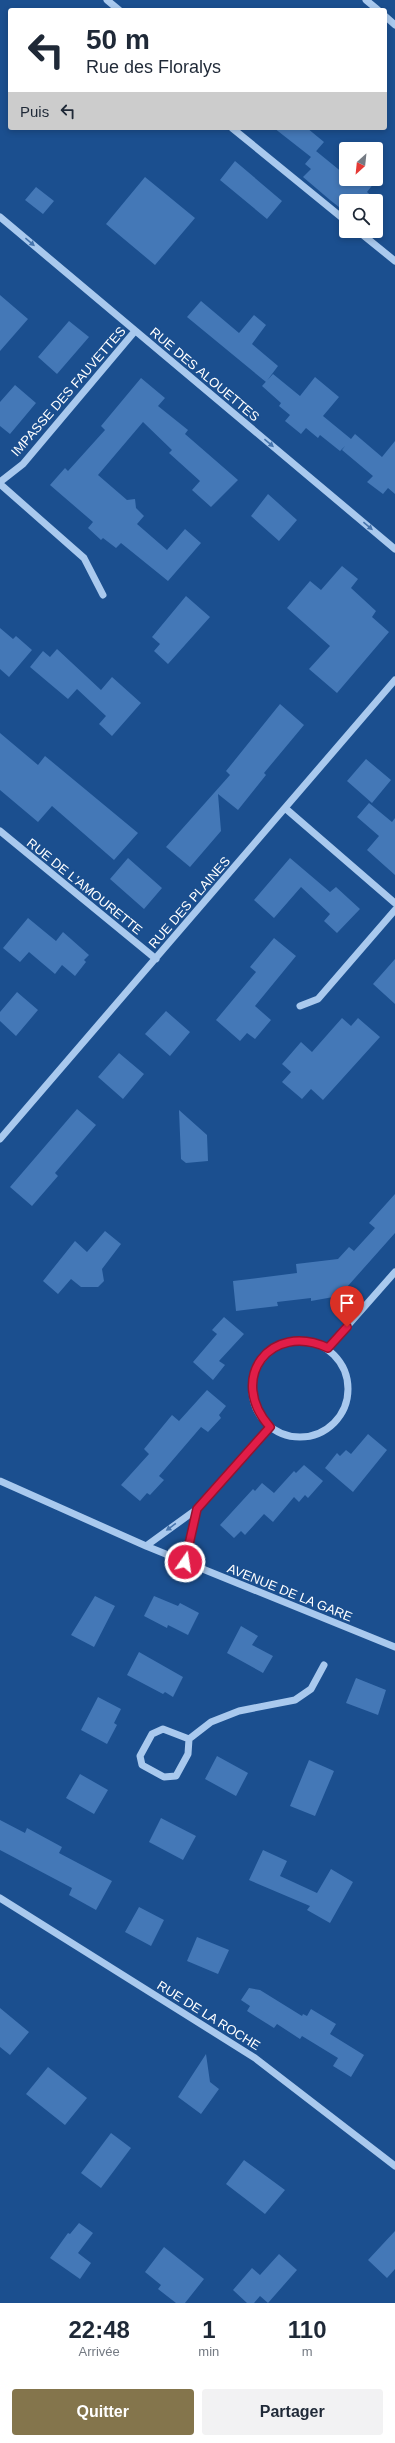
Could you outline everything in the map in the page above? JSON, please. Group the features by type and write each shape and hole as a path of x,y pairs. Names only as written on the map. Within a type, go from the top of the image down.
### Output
{"street":[{"path":"107,0 117,8"},
{"path":"366,0 376,8"},
{"path":"387,18 395,25"},
{"path":"234,130 339,215"},
{"name":"RUE DES ALOUETTES","path":"0,217 395,549"},
{"path":"367,238 395,261"},
{"name":"IMPASSE DES FAUVETTES","path":"103,595 84,558 0,483 23,464 135,331"},
{"name":"RUE DES PLAINES","path":"0,1139 395,680"},
{"path":"285,808 395,903"},
{"name":"RUE DE L'AMOURETTE","path":"0,831 156,959"},
{"path":"300,1006 318,999 395,910"},
{"path":"328,1348 395,1272"},
{"path":"300,1340 314,1342 328,1348 339,1359 346,1373 349,1388 347,1404 339,1418 328,1429 314,1435 298,1437 283,1434 270,1427 260,1415 253,1402 252,1387 254,1372 261,1359 272,1349 285,1342 300,1340"},
{"path":"146,1546 197,1509 270,1427"},
{"name":"AVENUE DE LA GARE","path":"0,1482 146,1546 395,1647"},
{"path":"185,1562 197,1509"},
{"path":"189,1739 163,1729 152,1734 140,1756 142,1766 164,1777 176,1776 188,1754 189,1739 211,1722 239,1712 295,1700 311,1689 324,1665"},
{"name":"RUE DE LA ROCHE","path":"0,1898 255,2058 395,2166"}],"building":[{"path":"277,130 309,130 324,142 311,157"},
{"path":"316,151 339,170 339,186 372,186 367,192 369,194 339,194 339,207 303,177 311,169 305,164"},
{"path":"235,161 282,201 267,219 220,180"},
{"path":"145,177 195,218 155,265 106,224"},
{"path":"36,187 54,201 43,214 25,200"},
{"path":"0,295 28,319 0,351"},
{"path":"201,301 239,333 254,315 266,325 252,344 278,366 266,382 187,317"},
{"path":"69,321 89,337 57,374 38,357"},
{"path":"273,374 300,396 315,377 339,397 323,416 351,439 355,434 382,457 395,441 395,494 388,488 383,494 367,482 373,476 342,450 345,446 340,451 320,435 318,438 306,428 301,434 285,421 290,415 279,406 281,403 262,386"},
{"path":"141,378 165,398 158,406 188,430 185,434 238,480 211,507 192,490 200,481 169,453 172,450 143,422 98,475 127,500 135,499 136,508 144,516 137,524 167,550 185,529 201,543 168,581 121,543 116,548 103,538 101,540 88,528 93,522 50,485 65,468 68,471 105,430 101,426"},
{"path":"15,385 36,403 10,434 0,426 0,402"},
{"path":"268,494 297,520 279,541 251,516"},
{"path":"342,566 358,579 351,588 376,611 372,617 389,632 337,693 309,669 330,646 287,608 310,581 321,590"},
{"path":"186,596 210,617 168,664 154,651 160,644 152,637"},
{"path":"0,628 13,639 16,636 32,650 9,677 0,669"},
{"path":"57,649 101,690 112,677 141,703 112,736 99,724 106,716 77,689 68,699 30,667 43,651 50,657"},
{"path":"280,704 304,725 264,773 266,775 238,810 218,794 221,831 190,867 166,847 230,775 226,771"},
{"path":"0,733 38,765 45,756 138,833 114,860 52,806 38,822 0,790"},
{"path":"366,759 391,780 372,803 347,781"},
{"path":"369,803 392,822 395,818 395,875 367,850 379,836 357,817"},
{"path":"128,858 162,888 144,909 110,879"},
{"path":"290,858 330,892 336,887 360,909 337,933 324,921 330,914 301,887 274,918 254,900"},
{"path":"28,918 56,941 63,932 89,955 84,960 86,962 75,976 62,965 55,974 29,952 20,962 3,948"},
{"path":"274,938 296,956 255,1006 271,1020 255,1039 247,1033 240,1041 216,1020 256,972 250,967"},
{"path":"395,959 395,1004 373,984"},
{"path":"17,992 38,1010 16,1036 0,1021 0,1012"},
{"path":"166,1011 190,1032 170,1056 145,1034"},
{"path":"342,1018 351,1026 358,1018 380,1037 323,1100 311,1089 302,1099 282,1082 291,1072 282,1064 301,1042 312,1052"},
{"path":"119,1053 144,1074 123,1099 98,1077"},
{"path":"77,1109 96,1125 55,1173 58,1176 32,1206 10,1187"},
{"path":"179,1110 207,1135 208,1161 186,1163 181,1159"},
{"path":"395,1194 395,1233 339,1296 311,1301 311,1298 277,1302 278,1306 236,1311 233,1281 297,1273 296,1264 338,1259 349,1247 354,1251 375,1228 369,1223"},
{"path":"105,1231 121,1244 102,1269 104,1281 98,1287 81,1287 71,1279 58,1294 43,1281 75,1241 87,1252"},
{"path":"224,1317 244,1334 219,1361 225,1365 213,1380 193,1362 217,1334 212,1330"},
{"path":"207,1390 226,1406 219,1415 221,1418 208,1432 201,1427 159,1476 164,1480 150,1495 147,1493 140,1501 121,1485 149,1454 144,1449 172,1415 179,1421"},
{"path":"368,1434 387,1450 353,1492 325,1468 337,1453 340,1456 346,1450 351,1454"},
{"path":"304,1465 323,1481 308,1498 305,1495 299,1502 294,1497 273,1522 264,1514 245,1535 241,1531 234,1538 220,1525 253,1489 255,1491 262,1483 274,1493 294,1471 296,1473"},
{"path":"95,1596 115,1606 94,1647 71,1635"},
{"path":"154,1596 178,1606 180,1603 199,1613 188,1635 168,1625 167,1628 144,1616"},
{"path":"241,1626 258,1636 252,1645 273,1656 263,1673 227,1653"},
{"path":"139,1652 183,1677 173,1697 165,1692 163,1694 127,1675"},
{"path":"356,1678 386,1690 378,1715 346,1703"},
{"path":"98,1697 121,1709 114,1723 117,1725 107,1744 81,1730"},
{"path":"217,1756 248,1773 236,1796 205,1779"},
{"path":"309,1760 334,1771 315,1816 290,1806"},
{"path":"80,1774 108,1790 94,1814 66,1798"},
{"path":"161,1818 196,1836 183,1860 149,1842"},
{"path":"0,1820 25,1833 27,1828 62,1847 59,1853 112,1881 96,1910 69,1895 72,1888 0,1850"},
{"path":"263,1850 287,1861 280,1876 317,1893 331,1869 353,1882 330,1923 307,1910 310,1906 249,1880"},
{"path":"139,1907 164,1920 151,1946 125,1932"},
{"path":"197,1937 229,1950 218,1974 187,1961"},
{"path":"249,1988 260,1990 302,2016 303,2014 307,2016 311,2009 336,2024 330,2034 364,2055 351,2077 333,2066 338,2058 302,2036 300,2039 277,2024 274,2028 247,2011 250,2006 241,2000"},
{"path":"0,2008 29,2032 10,2055 0,2047"},
{"path":"206,2054 210,2082 219,2089 201,2114 178,2097"},
{"path":"48,2067 87,2098 65,2125 26,2094"},
{"path":"111,2133 131,2148 101,2188 81,2173"},
{"path":"244,2160 285,2190 265,2214 226,2184"},
{"path":"79,2223 93,2233 78,2253 91,2263 80,2279 50,2258 68,2233 70,2234"},
{"path":"395,2231 395,2269 387,2278 368,2260"},
{"path":"164,2247 204,2279 185,2303 176,2303 158,2289 161,2285 145,2272"},
{"path":"279,2254 297,2270 268,2303 260,2296 254,2303 247,2303 233,2290 252,2268 260,2275"}],"route":[{"path":"185,1562 197,1509 270,1427 260,1415 253,1402 252,1387 254,1372 261,1359 272,1349 285,1342 300,1340 314,1342 328,1348 347,1327"}]}
